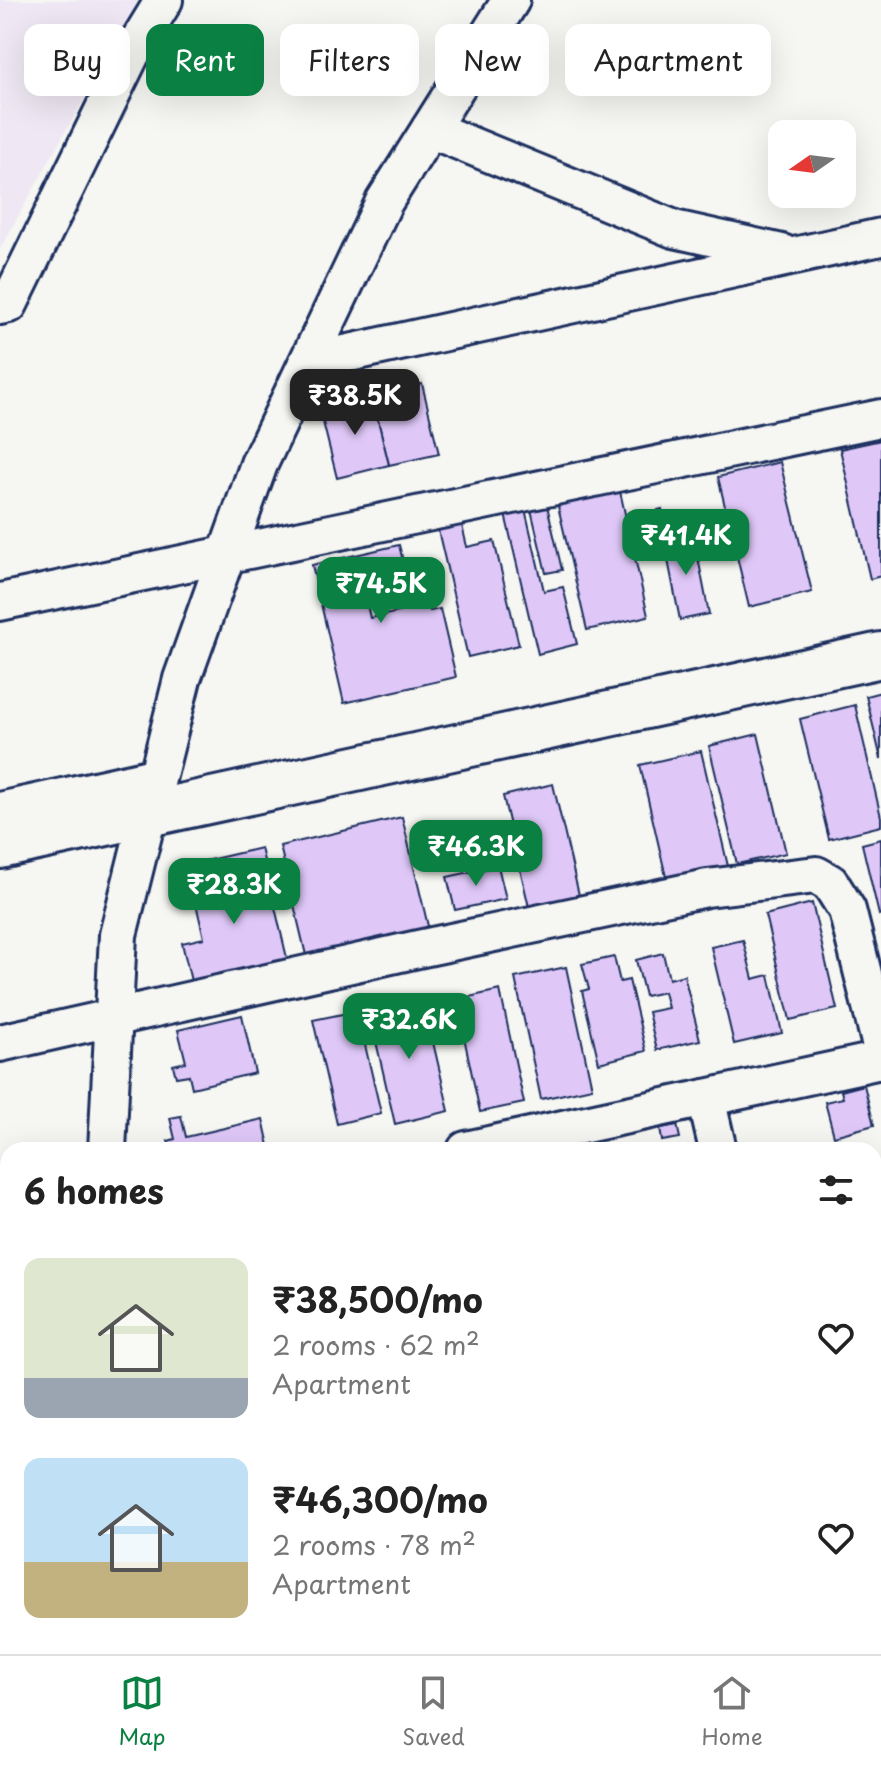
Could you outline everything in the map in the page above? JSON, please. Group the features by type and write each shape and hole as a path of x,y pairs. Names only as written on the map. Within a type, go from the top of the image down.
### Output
{"street":[{"path":"0,306 9,304 131,54 164,0"},
{"path":"107,1142 118,935 182,679 259,464 384,202 511,0"},
{"path":"430,129 674,229 795,255"},
{"path":"308,362 881,237"},
{"path":"0,602 881,418"},
{"path":"0,846 152,798 881,624"},
{"path":"0,815 152,798 881,655"},
{"path":"0,1043 707,888 816,875 830,883 847,910 881,1046"},
{"path":"503,1142 881,1060"},
{"path":"706,1098 716,1142"}],"shaded area":[{"path":"0,0 139,0 126,24 24,24 24,96 85,96 0,249"}],"building":[{"path":"422,384 439,454 389,465 372,396"},
{"path":"372,396 389,465 337,478 320,410"},
{"path":"881,440 881,576 870,579 840,449"},
{"path":"780,462 812,592 749,607 718,477"},
{"path":"619,487 648,616 587,630 557,502"},
{"path":"545,497 562,570 546,573 529,501"},
{"path":"525,509 544,591 563,587 577,644 538,654 505,514"},
{"path":"662,509 670,547 695,542 709,614 680,620 658,510"},
{"path":"461,521 467,547 494,541 519,645 468,657 437,526"},
{"path":"399,545 406,573 421,570 430,611 440,609 456,677 344,703 312,565","holes":["389,567 399,612 370,618 360,573"]},
{"path":"881,692 881,759 866,696"},
{"path":"855,705 881,826 829,839 800,719"},
{"path":"758,734 786,853 737,864 709,746"},
{"path":"701,751 731,879 670,894 640,765"},
{"path":"553,784 582,908 532,920 503,796"},
{"path":"402,817 432,943 310,972 280,846"},
{"path":"881,839 881,914 879,915 862,844"},
{"path":"261,848 291,975 195,998 182,943 204,938 187,865"},
{"path":"498,866 506,899 455,910 447,877"},
{"path":"812,903 837,1009 790,1020 765,915"},
{"path":"743,940 753,979 769,975 782,1033 734,1044 711,947"},
{"path":"663,953 669,979 684,975 700,1040 657,1050 648,1012 668,1008 664,992 645,996 636,960"},
{"path":"614,957 620,982 629,980 646,1051 599,1063 582,991 589,989 582,964"},
{"path":"566,967 592,1088 541,1099 515,978"},
{"path":"500,990 524,1103 480,1112 456,1000"},
{"path":"423,999 449,1111 395,1124 369,1011"},
{"path":"357,1011 381,1113 337,1124 313,1020"},
{"path":"242,1015 255,1073 192,1088 189,1075 176,1077 173,1065 186,1062 178,1030"},
{"path":"864,1085 874,1125 834,1136 825,1102 843,1098 841,1091"},
{"path":"181,1116 186,1137 263,1119 268,1142 168,1142 175,1139 170,1118"},
{"path":"677,1125 680,1138 662,1141 660,1128"}]}
